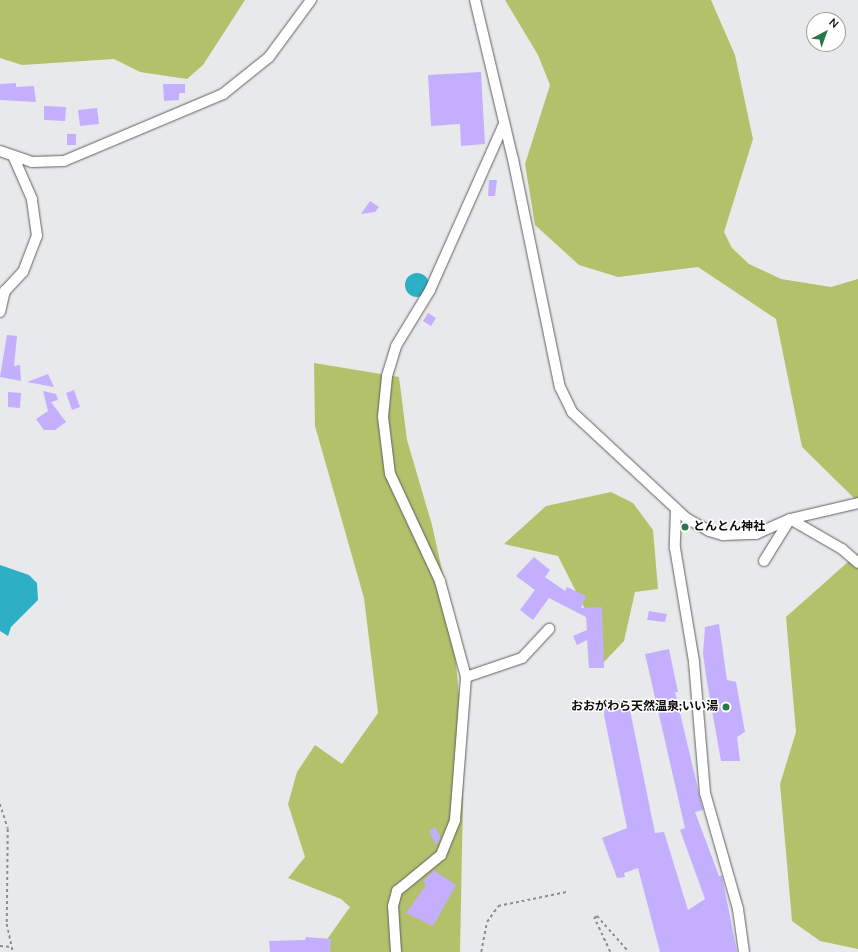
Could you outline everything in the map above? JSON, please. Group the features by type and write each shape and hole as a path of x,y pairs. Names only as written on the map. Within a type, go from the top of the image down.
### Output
{"street":[{"path":"0,151 14,158 50,164 64,161 223,94 269,57 311,0"},
{"path":"475,0 504,124 560,387 572,412 676,510 696,526 723,535 756,534 790,519 858,503"},
{"path":"396,952 393,906 397,891 441,854 455,820 466,677 440,581 390,474 384,417 390,360 430,290 504,124"},
{"path":"0,312 5,291 23,272 37,236 32,199 14,158"},
{"path":"676,510 675,548 694,662 705,793 738,909 744,952"},
{"path":"764,561 790,519"},
{"path":"790,519 842,549 858,563"},
{"path":"466,677 522,658 549,629"}],"path":[{"path":"0,804 8,829 7,924 13,952"},
{"path":"481,952 489,918 498,906 567,892"},
{"path":"610,952 594,918 597,916 630,952"},
{"path":"0,946 11,947"}],"green space":[{"path":"0,0 245,0 203,65 187,79 140,72 114,59 22,65 0,58"},
{"path":"505,0 711,0 735,55 753,139 724,232 732,248 749,264 781,279 831,287 858,279 858,502 802,447 776,319 698,267 618,277 579,265 535,225 525,164 550,85 538,55"},
{"path":"314,363 399,377 407,440 432,525 451,610 464,749 460,952 318,952 350,907 341,899 288,878 305,857 288,804 297,772 315,745 342,764 378,713 364,598 315,426"},
{"path":"611,492 633,503 653,530 658,589 635,592 624,641 603,663 598,635 558,556 504,544 546,506"},
{"path":"858,553 858,949 820,941 792,921 780,784 796,732 786,617"}],"water":[{"path":"417,273 422,274 428,280 428,290 422,296 417,297 412,296 406,290 405,285 406,280 412,274"},
{"path":"0,565 29,575 37,583 38,600 11,627 8,636 0,631"}],"building":[{"path":"481,72 485,144 461,146 460,124 431,126 428,75"},
{"path":"16,83 16,87 34,86 36,102 0,100 0,84"},
{"path":"163,84 185,84 185,93 179,93 179,100 164,101"},
{"path":"44,106 66,107 65,121 44,120"},
{"path":"97,108 99,124 80,126 78,110"},
{"path":"67,134 76,134 76,145 67,145"},
{"path":"489,180 497,180 495,196 488,196"},
{"path":"370,201 379,207 375,212 361,214"},
{"path":"428,313 436,318 431,326 423,321"},
{"path":"7,335 17,336 14,366 20,365 21,381 0,377"},
{"path":"48,374 54,387 27,382"},
{"path":"74,390 80,407 72,410 66,393"},
{"path":"43,391 56,394 58,400 51,402 66,422 55,430 44,430 36,419 48,411"},
{"path":"8,392 21,393 20,408 8,407"},
{"path":"534,557 550,570 545,577 565,591 567,587 586,596 581,608 602,607 604,668 589,668 587,640 577,645 573,636 587,630 586,617 549,598 533,620 520,610 535,590 516,576"},
{"path":"649,611 667,614 665,622 647,620"},
{"name":"おおがわら天然温泉;いい湯","path":"719,624 727,680 736,682 745,732 737,737 740,761 721,761 707,682 703,654 705,627"},
{"path":"669,649 678,692 675,692 703,810 695,812 719,876 722,876 737,952 660,952 638,868 624,873 625,877 617,878 602,838 627,828 604,715 606,700 624,702 623,711 630,710 655,833 664,832 688,910 705,899 680,830 685,828 645,654"},
{"path":"435,827 441,838 436,845 429,831"},
{"path":"434,870 456,885 433,926 406,913 426,885 423,881"},
{"path":"306,937 331,939 330,952 270,952 269,941 305,940"}],"place":[{"name":"とんとん神社","path":"685,527"},
{"name":"おおがわら天然温泉;いい湯","path":"726,707"}]}
